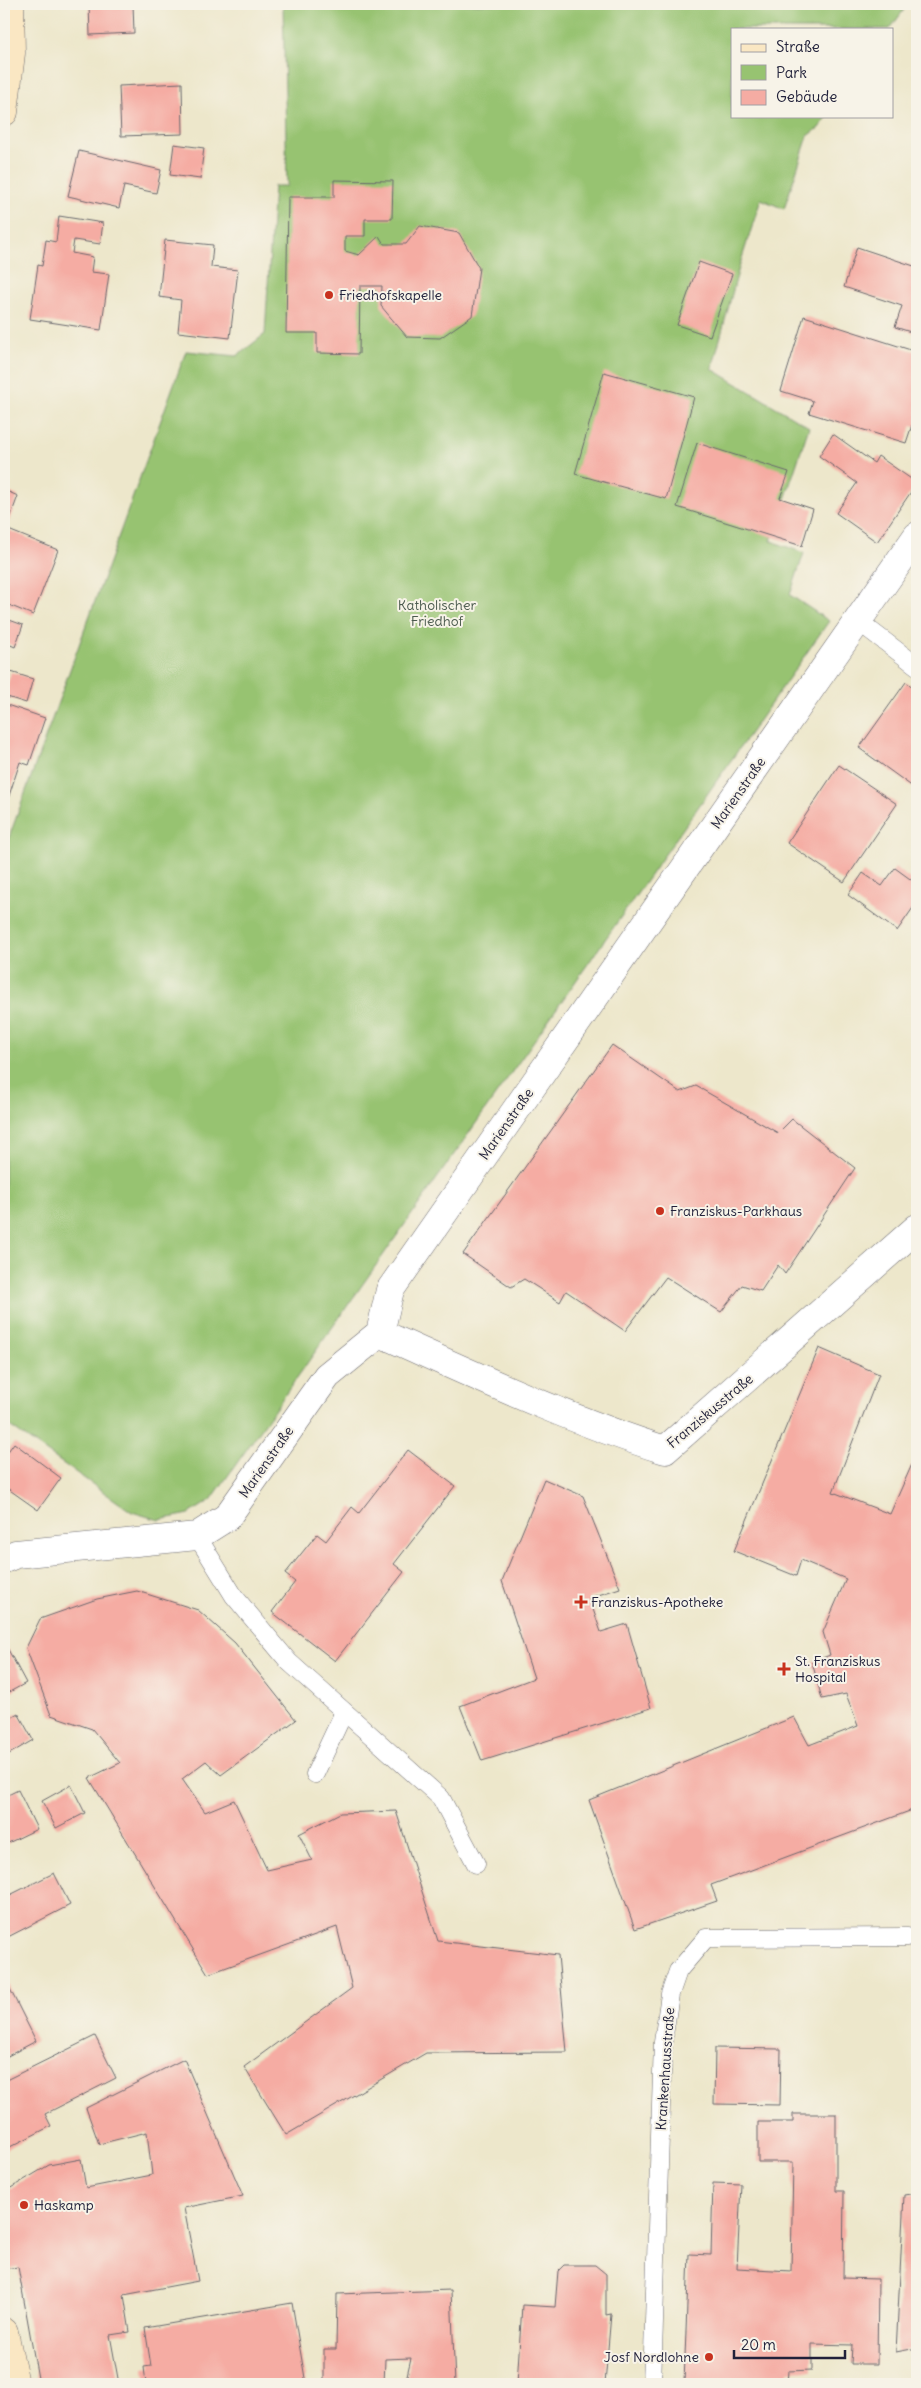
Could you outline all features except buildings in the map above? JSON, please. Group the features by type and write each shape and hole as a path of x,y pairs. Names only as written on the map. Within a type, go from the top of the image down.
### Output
{"street":[{"path":"4,112 11,53 10,4"},
{"name":"Marienstraße","path":"4,1559 16,1554 196,1536 228,1517 327,1376 380,1333 390,1290 917,536"},
{"name":"Franziskusstraße","path":"380,1333 496,1384 636,1441 665,1450 917,1228"},
{"path":"4,2332 15,2384"}],"lane":[{"path":"858,621 917,666"},
{"path":"196,1536 234,1596 290,1662 441,1798 476,1864"},
{"path":"315,1774 344,1712"},
{"name":"Krankenhausstraße","path":"652,2384 663,2042 670,1994 678,1971 706,1938 908,1937"}],"green space":[{"name":"Katholischer Friedhof","path":"283,4 908,4 891,28 731,28 731,118 826,118 819,128 808,136 784,209 761,199 740,264 712,369 809,427 771,541 804,553 790,595 829,621 211,1500 189,1514 159,1520 132,1512 4,1422 4,851 186,351 237,356 265,334 274,186 287,186"}],"place":[{"name":"Friedhofskapelle","path":"329,295"},
{"name":"Franziskus-Parkhaus","path":"660,1211"},
{"name":"Franziskus-Apotheke","path":"581,1602"},
{"name":"St. Franziskus Hospital","path":"784,1669"},
{"name":"Haskamp","path":"24,2205"},
{"name":"Josf Nordlohne","path":"709,2357"}]}
